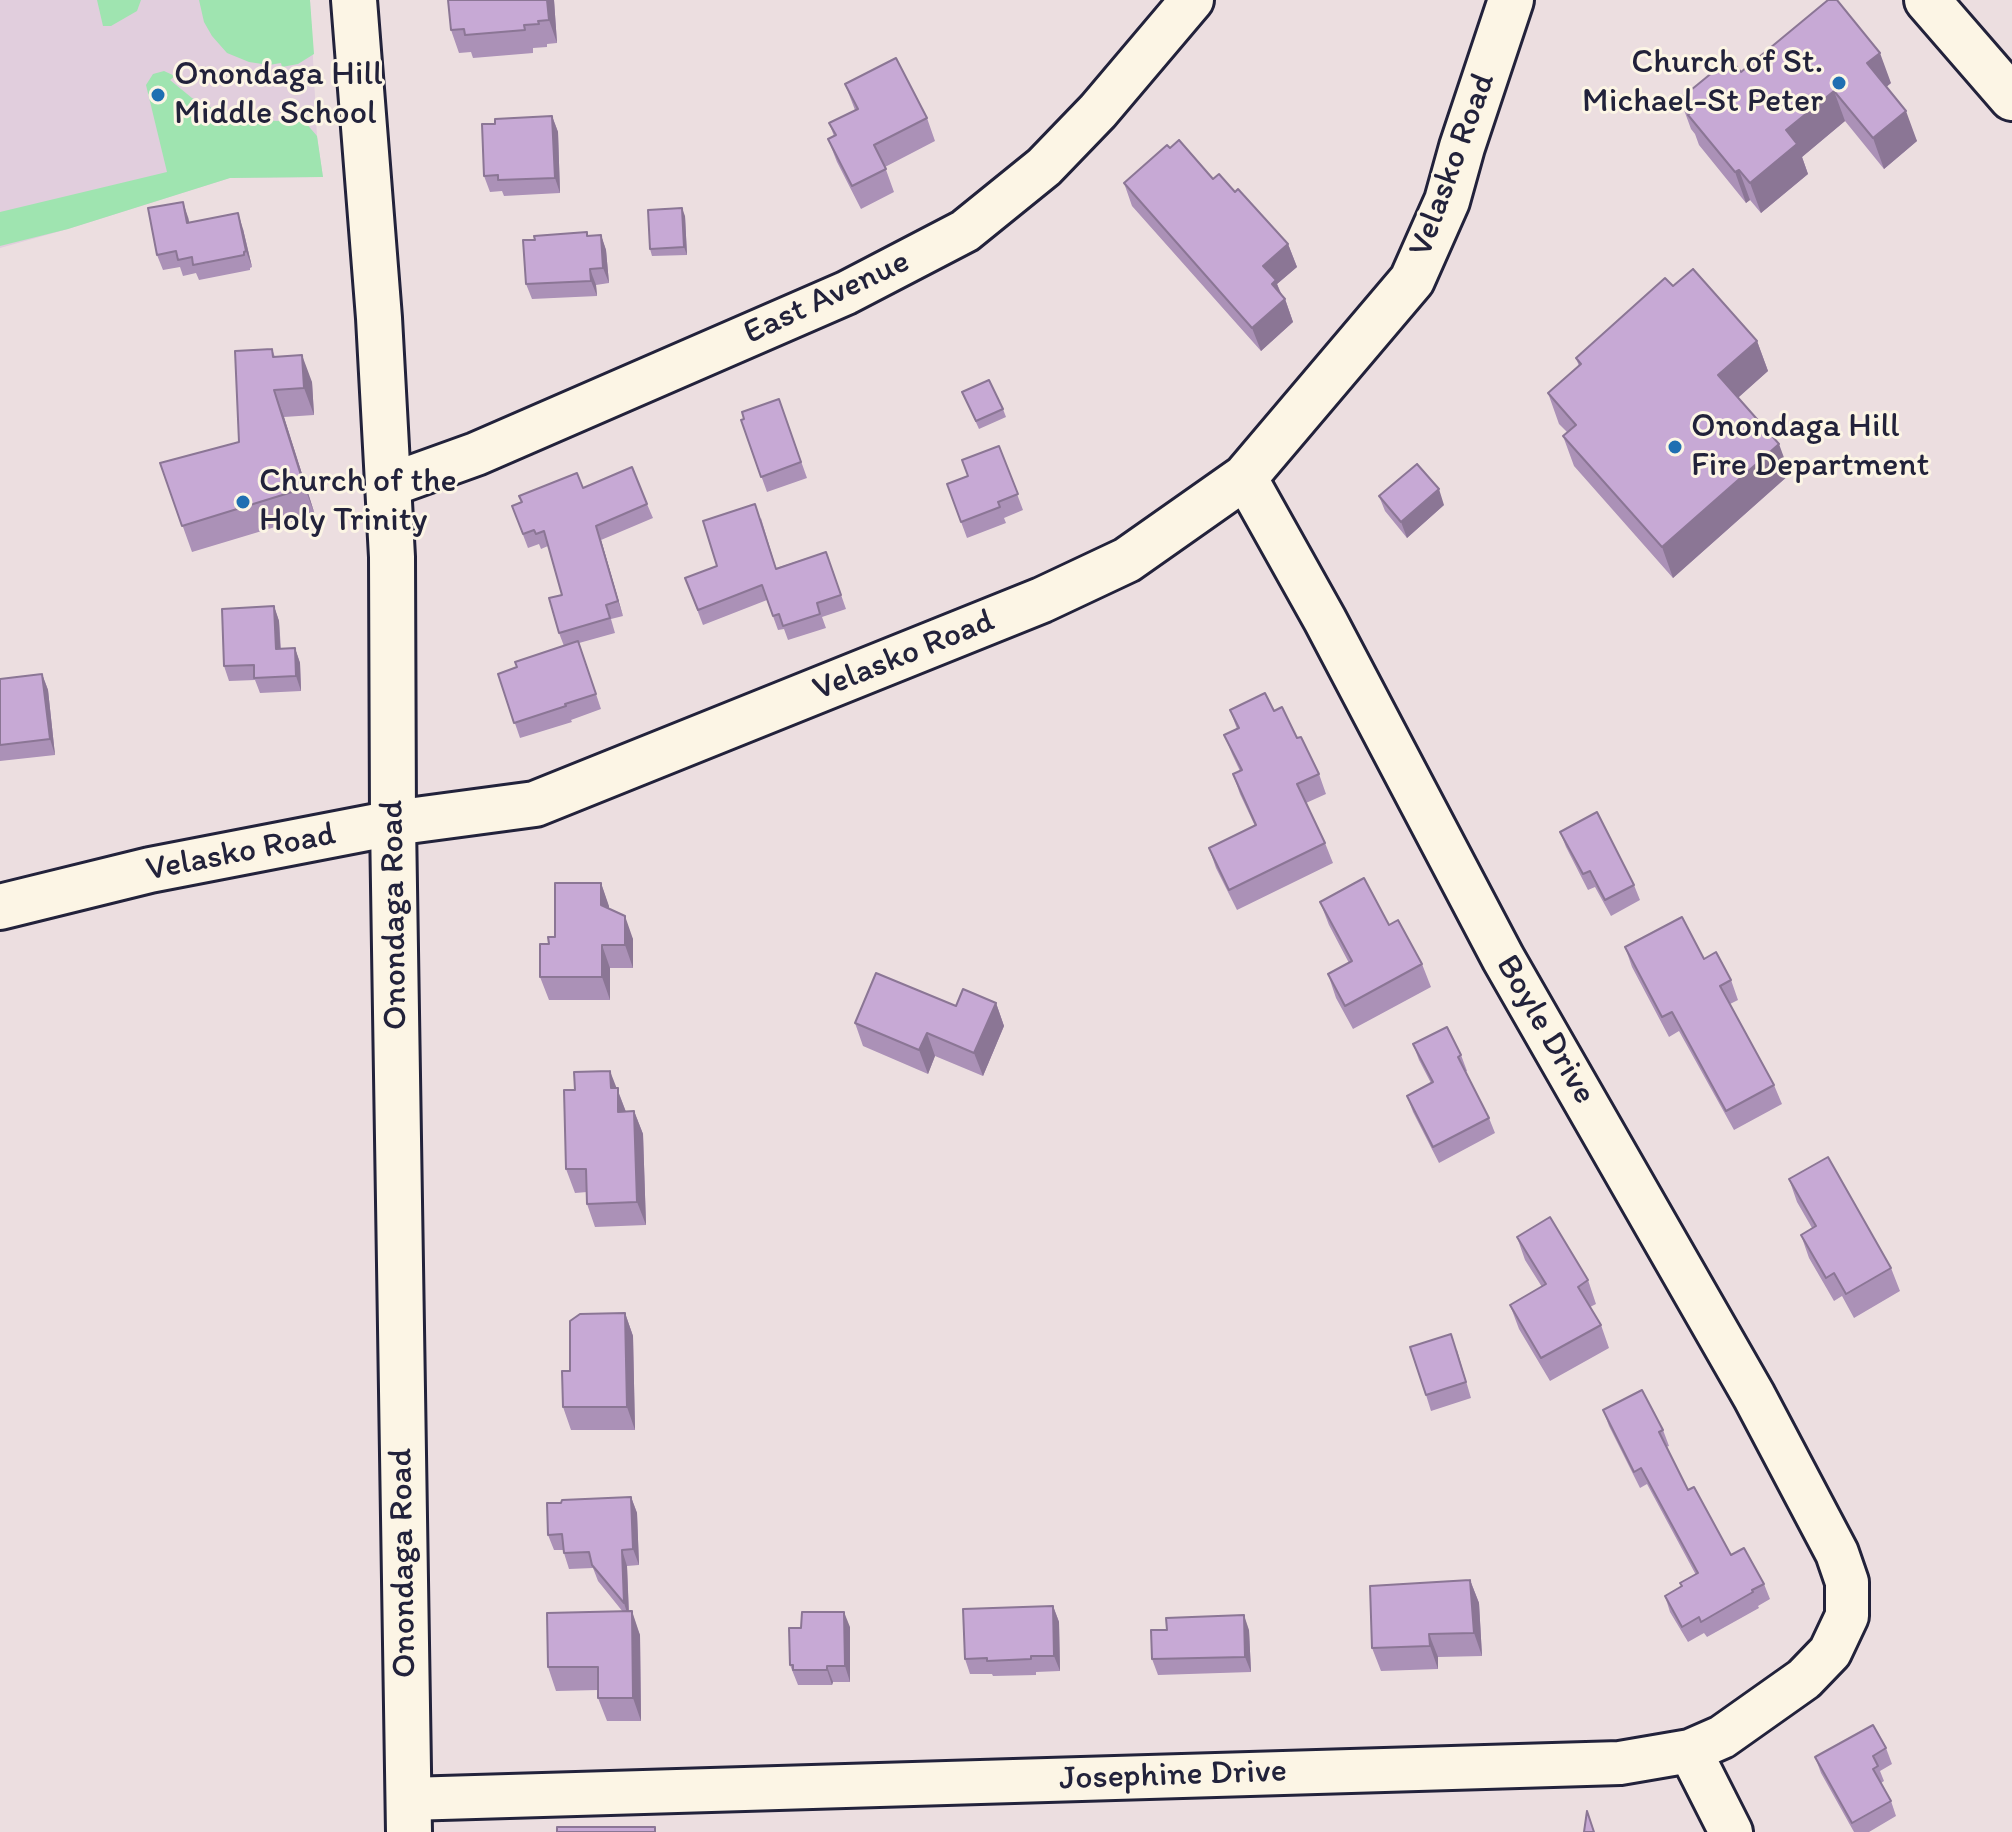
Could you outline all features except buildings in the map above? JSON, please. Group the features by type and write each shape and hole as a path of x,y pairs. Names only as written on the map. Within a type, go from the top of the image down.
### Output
{"main road":[{"name":"Onondaga Road","path":"354,0 379,318 392,557 408,1815"},
{"name":"Velasko Road","path":"0,907 150,870 393,823 535,804 955,636 1127,560 1245,477 1412,280 1447,201 1511,0"},
{"path":"1927,0 2012,98"}],"street":[{"name":"East Avenue","path":"387,486 476,454 846,293 965,231 1044,167 1098,111 1192,0"},
{"name":"Boyle Drive","path":"1245,477 1325,620 1503,958 1754,1396 1837,1553 1847,1582"},
{"name":"Josephine Drive","path":"408,1815 1620,1763 1690,1751 1722,1737 1804,1679 1830,1652 1847,1616 1847,1582"},
{"path":"1690,1751 1731,1832"}],"shaded area":[{"name":"Onondaga Hill Middle School","path":"0,0 310,0 317,136 323,177 230,178 0,248"}],"green space":[{"path":"97,0 141,0 137,11 111,26 103,26"},
{"path":"199,0 310,0 314,54 298,64 282,67 281,63 249,62 227,53 204,22"},
{"path":"164,71 175,76 170,80 192,98 218,111 253,120 305,122 317,136 323,177 230,178 68,229 0,246 0,212 167,172 146,85 153,74"}],"place":[{"name":"Church of St. Michael-St Peter","path":"1839,83"},
{"name":"Onondaga Hill Middle School","path":"158,95"},
{"name":"Onondaga Hill Fire Department","path":"1675,447"},
{"name":"Church of the Holy Trinity","path":"243,502"}]}
